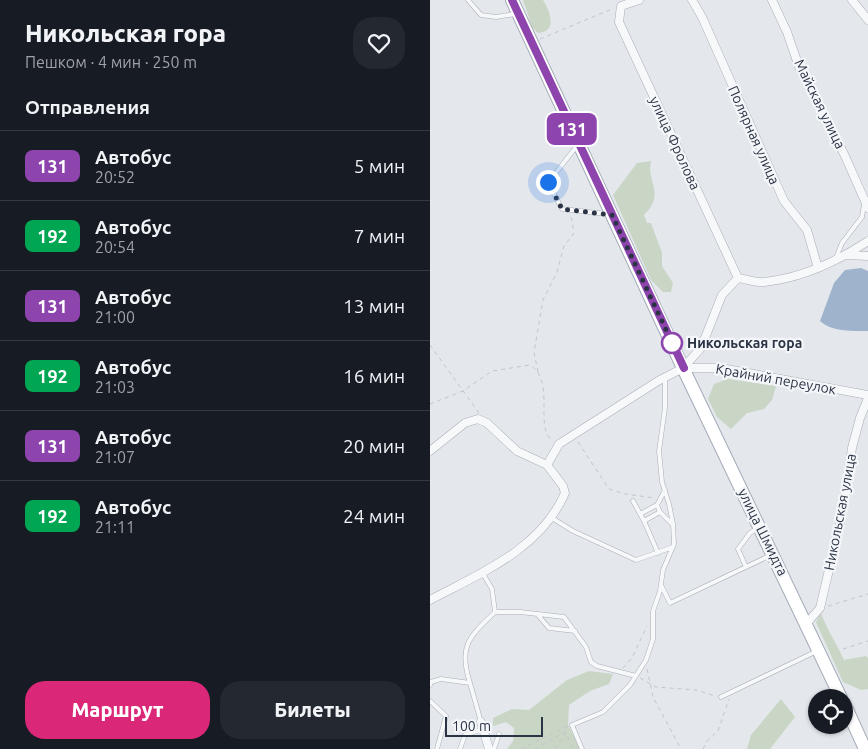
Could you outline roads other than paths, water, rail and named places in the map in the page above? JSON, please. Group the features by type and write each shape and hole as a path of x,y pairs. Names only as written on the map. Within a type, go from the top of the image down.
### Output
{"main road":[{"name":"улица Шмидта","path":"512,0 837,689"},
{"path":"853,723 865,749"}],"street":[{"name":"улица Фролова","path":"639,0 621,6 619,22 738,278"},
{"name":"Полярная улица","path":"692,0 702,17 784,201 806,230 814,247 818,268"},
{"name":"Майская улица","path":"772,0 787,32 799,67 845,156 866,205"},
{"path":"852,0 868,20"},
{"path":"547,465 560,444 684,368 701,348 722,296 738,278 763,283 818,268 847,255 868,241"},
{"path":"847,255 868,256"},
{"name":"Крайний переулок","path":"684,368 721,368 868,397"},
{"name":"Никольская улица","path":"807,623 820,608 841,519 852,448 868,397"},
{"path":"860,418 868,422"},
{"path":"430,451 465,423 478,420 487,423 517,450 547,465 563,486 565,493 552,518 516,554 430,600"},
{"path":"482,726 489,749"}],"lane":[{"path":"468,0 481,15 512,16 518,13"},
{"path":"579,143 548,182 562,209 612,215"},
{"path":"836,260 836,254 842,243 862,217 866,205"},
{"path":"582,749 572,725 603,712 636,676 646,660 653,639 653,617 664,570 673,547 673,524 659,451 665,408 665,378"},
{"path":"640,514 657,505 665,490"},
{"path":"634,501 658,553"},
{"path":"657,505 660,512 673,524"},
{"path":"644,521 660,512"},
{"path":"552,518 573,531 636,560 673,547"},
{"path":"746,567 738,549 750,533 760,527"},
{"path":"661,585 670,604 774,554"},
{"path":"482,572 492,589 495,612"},
{"path":"460,749 465,735 482,726 464,655 467,642 495,612 564,617 586,647 591,662 597,666 636,676"},
{"path":"537,614 549,628 575,632"},
{"path":"721,697 820,650"},
{"path":"430,685 431,682 442,679 470,684"},
{"path":"430,701 446,716 437,749"},
{"path":"494,749 499,734"}],"water":[{"path":"861,268 868,271 868,331 842,330 825,325 820,321 834,283 845,270"}],"place":[{"name":"Никольская гора","path":"672,343"}]}
